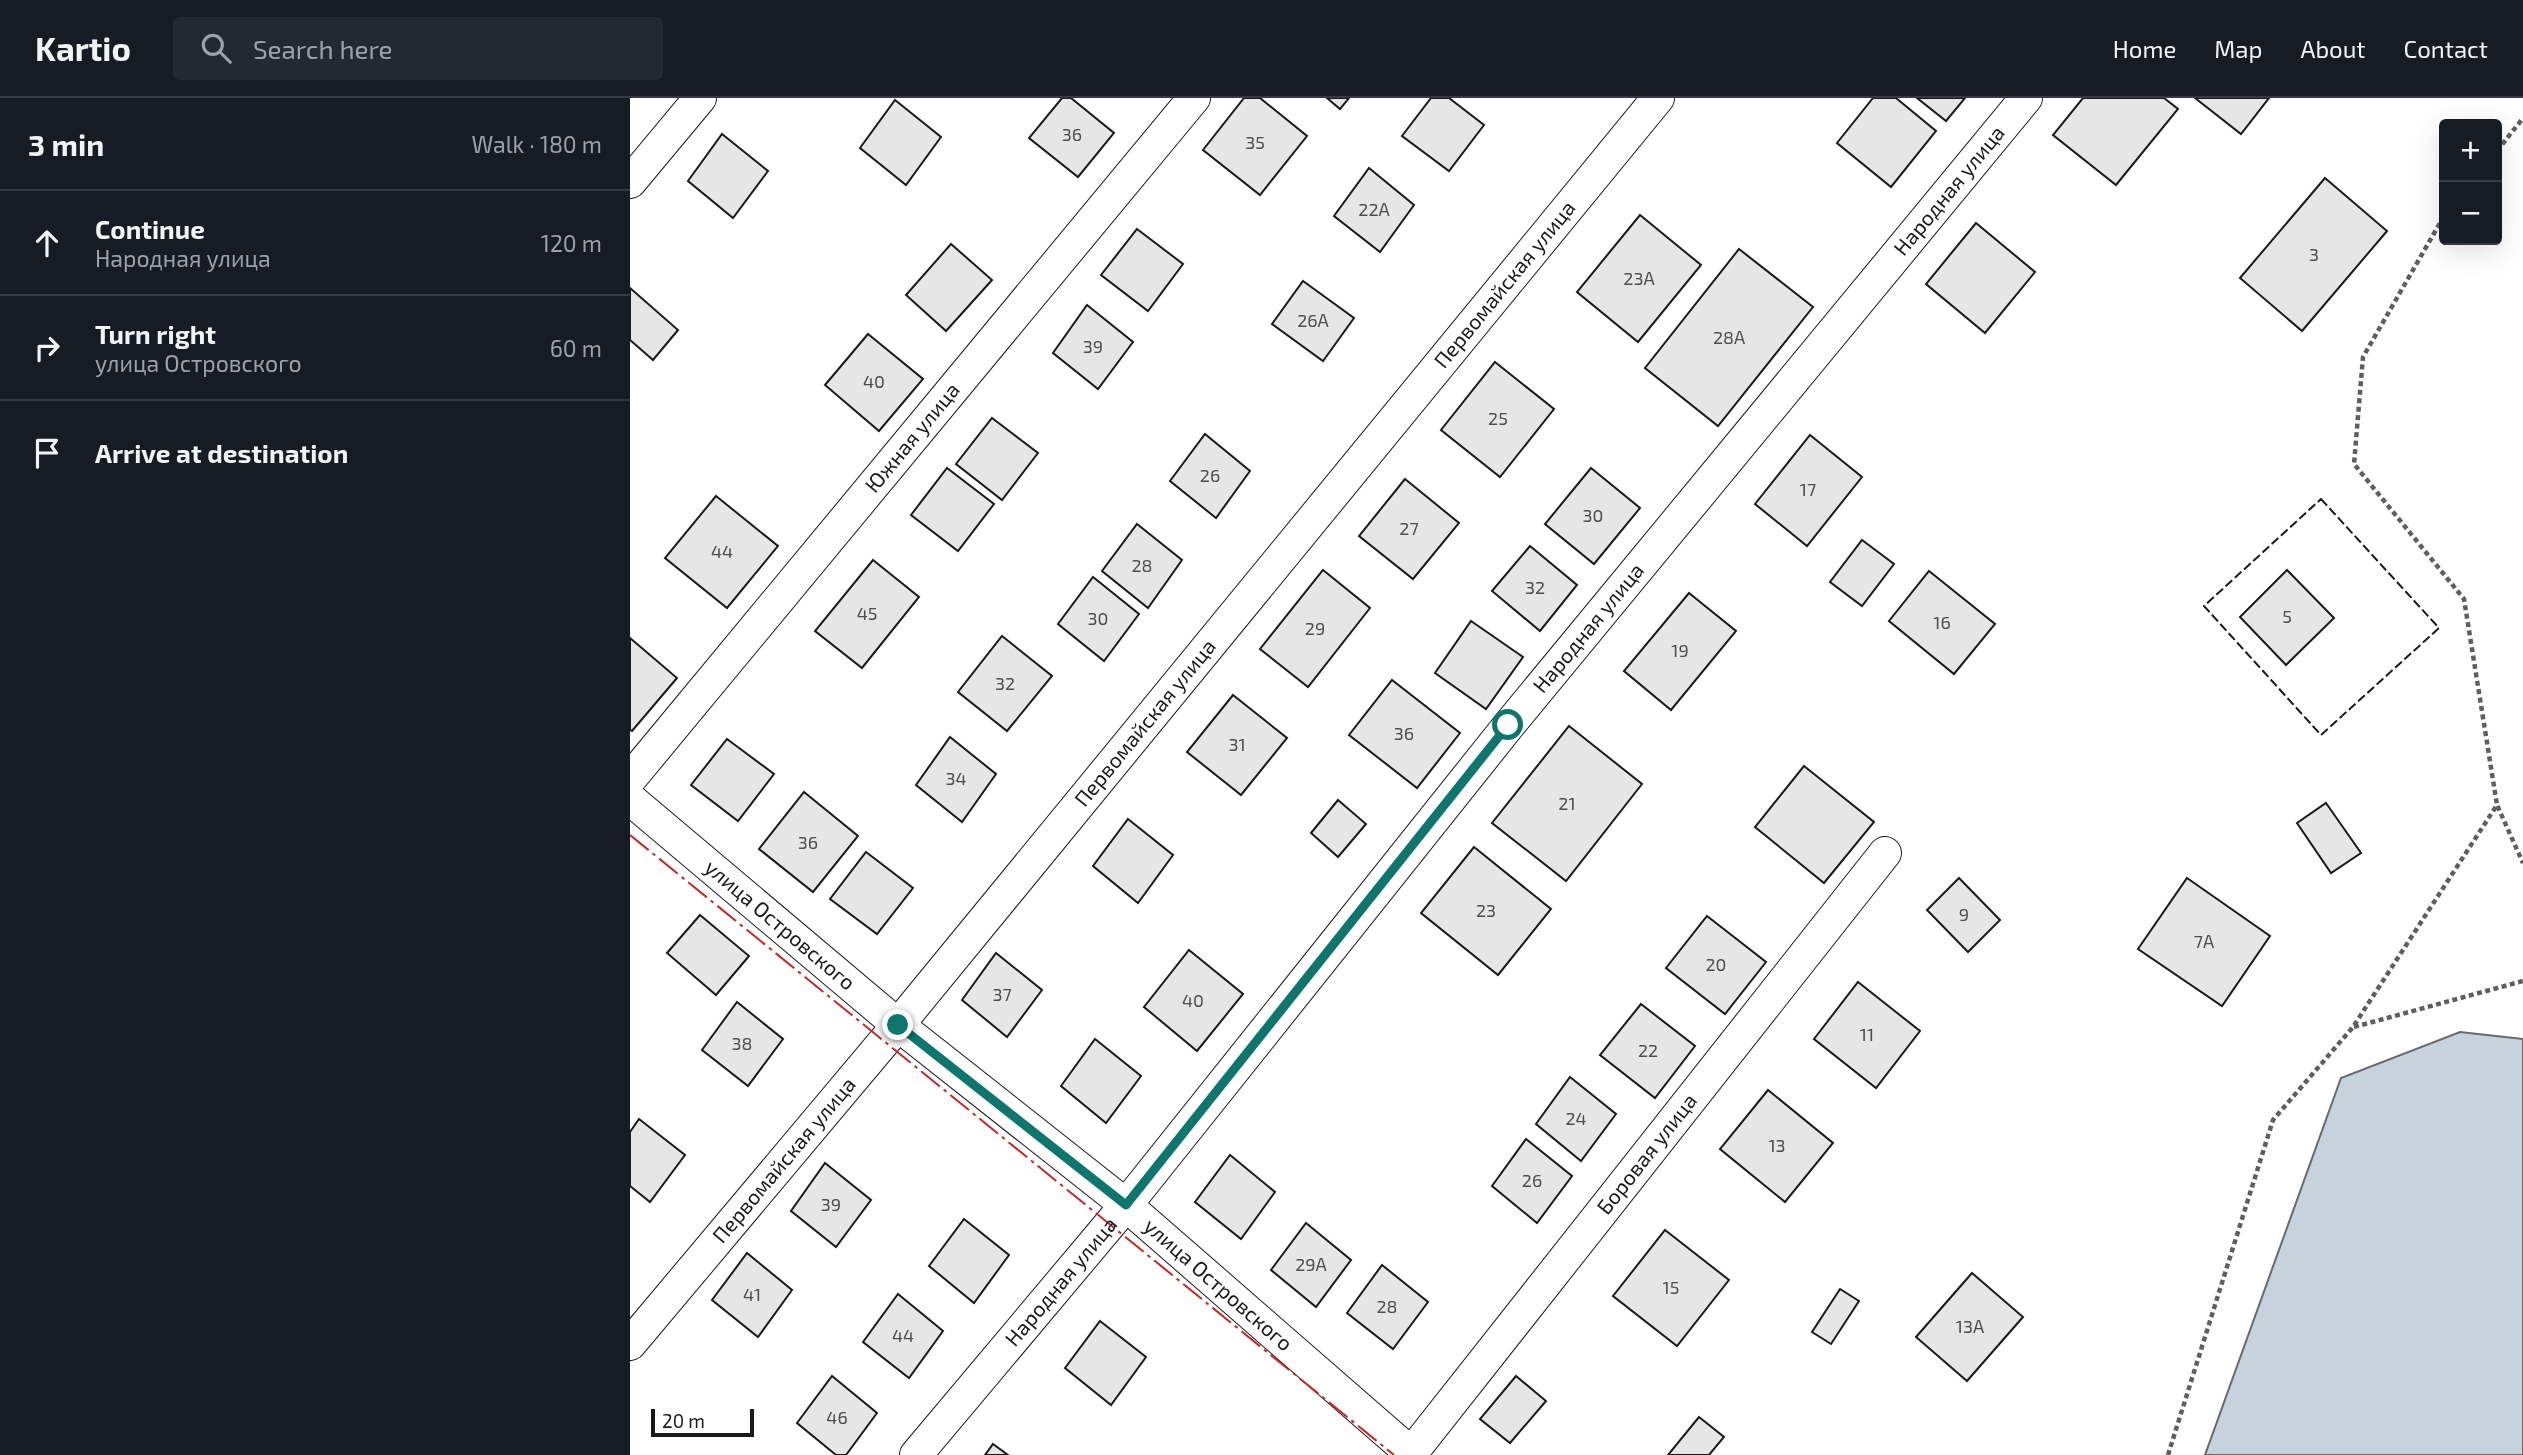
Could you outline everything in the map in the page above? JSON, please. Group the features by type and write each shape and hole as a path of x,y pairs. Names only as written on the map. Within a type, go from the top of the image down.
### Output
{"street":[{"path":"630,182 700,98"},
{"name":"Южная улица","path":"630,779 1194,98"},
{"name":"Первомайская улица","path":"630,1344 898,1025 1658,98"},
{"name":"Народная улица","path":"916,1455 1126,1205 1508,725 2026,98"},
{"name":"улица Островского","path":"630,799 898,1025 1126,1205 1411,1454"},
{"name":"Боровая улица","path":"1411,1454 1885,853"}],"path":[{"path":"2502,144 2523,118"},
{"path":"2439,225 2363,357 2354,464 2464,599 2497,805 2523,863"},
{"path":"2168,1455 2273,1120 2353,1027 2497,805"},
{"path":"2353,1027 2523,981"}],"shaded area":[{"path":"2460,1032 2523,1039 2523,1455 2205,1455 2341,1078"}],"building":[{"path":"1062,98 1071,98 1114,133 1078,177 1029,138"},
{"path":"1244,98 1260,98 1307,136 1260,195 1203,150"},
{"path":"1327,98 1349,98 1340,109"},
{"path":"1431,98 1449,98 1484,125 1449,171 1402,136"},
{"path":"1873,98 1896,98 1936,131 1891,187 1837,143"},
{"path":"1917,98 1965,98 1946,121"},
{"path":"2083,98 2164,98 2178,109 2116,185 2053,135"},
{"path":"2195,98 2269,98 2241,134"},
{"path":"895,100 941,137 906,185 860,148"},
{"path":"722,134 768,171 733,218 688,181"},
{"path":"1369,168 1414,205 1380,252 1334,216"},
{"path":"2325,178 2387,231 2302,331 2240,278"},
{"path":"1640,215 1701,265 1638,342 1577,292"},
{"path":"1976,223 2035,272 1985,333 1926,284"},
{"path":"1137,229 1183,264 1148,311 1101,275"},
{"path":"951,244 992,280 946,331 906,295"},
{"path":"1739,249 1813,307 1718,426 1645,368"},
{"path":"1303,281 1354,318 1323,361 1272,324"},
{"path":"630,288 678,330 653,360 630,340"},
{"path":"1087,305 1133,342 1098,389 1053,353"},
{"path":"868,334 923,379 879,431 825,385"},
{"path":"1495,362 1554,409 1500,477 1441,430"},
{"path":"992,418 1038,453 1002,500 956,464"},
{"path":"1205,434 1250,471 1216,518 1170,481"},
{"path":"1810,435 1862,477 1807,546 1755,504"},
{"path":"947,468 994,504 958,551 911,515"},
{"path":"1591,468 1640,508 1594,564 1545,524"},
{"path":"1405,479 1459,523 1413,579 1359,536"},
{"path":"716,496 778,546 727,608 665,558"},
{"path":"1137,524 1182,560 1148,608 1102,571"},
{"path":"1862,540 1894,564 1862,606 1830,582"},
{"path":"1530,546 1577,585 1540,631 1492,591"},
{"path":"873,560 919,597 862,668 815,631"},
{"path":"1323,570 1370,608 1308,687 1260,649"},
{"path":"2287,570 2334,618 2286,665 2240,617"},
{"path":"1929,571 1995,624 1954,674 1889,621"},
{"path":"1093,577 1139,614 1104,661 1058,624"},
{"path":"1689,593 1736,631 1671,710 1624,671"},
{"path":"1471,621 1523,657 1486,709 1435,673"},
{"path":"1002,636 1052,676 1007,731 958,692"},
{"path":"630,638 677,678 632,731 630,730"},
{"path":"1392,680 1460,733 1417,788 1349,735"},
{"path":"1233,695 1287,738 1241,795 1187,752"},
{"path":"1569,726 1642,784 1566,881 1492,823"},
{"path":"950,737 996,774 962,822 916,785"},
{"path":"727,739 774,774 738,821 691,785"},
{"path":"1804,766 1874,822 1824,883 1755,827"},
{"path":"804,792 858,836 813,892 759,849"},
{"path":"1338,800 1366,824 1338,857 1311,833"},
{"path":"2326,803 2361,853 2331,873 2297,823"},
{"path":"1128,819 1173,855 1138,903 1093,866"},
{"path":"1474,847 1551,909 1498,975 1421,913"},
{"path":"866,852 913,888 877,934 830,899"},
{"path":"1959,878 2000,920 1968,952 1927,910"},
{"path":"2187,878 2270,936 2222,1006 2138,949"},
{"path":"700,915 749,956 716,995 667,953"},
{"path":"1707,916 1766,962 1725,1014 1666,968"},
{"path":"1189,950 1243,994 1197,1051 1144,1007"},
{"path":"996,953 1042,990 1007,1037 962,1000"},
{"path":"1858,982 1920,1031 1876,1088 1814,1039"},
{"path":"737,1002 783,1039 748,1086 702,1050"},
{"path":"1641,1004 1695,1046 1655,1098 1600,1055"},
{"path":"1095,1039 1141,1076 1106,1123 1061,1086"},
{"path":"1570,1077 1616,1114 1581,1161 1536,1124"},
{"path":"1768,1090 1833,1143 1785,1202 1720,1149"},
{"path":"639,1119 685,1155 650,1202 630,1186 630,1132"},
{"path":"1526,1139 1572,1176 1537,1223 1492,1186"},
{"path":"1230,1155 1275,1192 1241,1239 1195,1202"},
{"path":"825,1163 871,1200 836,1247 791,1211"},
{"path":"964,1219 1009,1255 974,1303 929,1266"},
{"path":"1306,1223 1351,1260 1316,1307 1271,1270"},
{"path":"1665,1230 1729,1280 1677,1346 1613,1296"},
{"path":"747,1253 792,1290 758,1337 712,1300"},
{"path":"1382,1265 1428,1302 1393,1349 1347,1313"},
{"path":"1972,1273 2023,1317 1967,1381 1916,1337"},
{"path":"1840,1289 1859,1301 1831,1344 1812,1332"},
{"path":"898,1294 943,1331 909,1378 863,1342"},
{"path":"1100,1321 1146,1357 1111,1405 1065,1368"},
{"path":"832,1376 877,1413 846,1455 836,1455 797,1423"},
{"path":"1516,1376 1546,1401 1510,1443 1480,1419"},
{"path":"1699,1417 1724,1437 1709,1455 1668,1455"},
{"path":"993,1444 1008,1455 985,1455"}],"fence":[{"path":"2321,499 2439,628 2321,735 2204,606 2321,499"}],"power":[{"path":"630,835 1394,1455"}],"route":[{"path":"898,1025 1126,1205 1508,725"}]}
